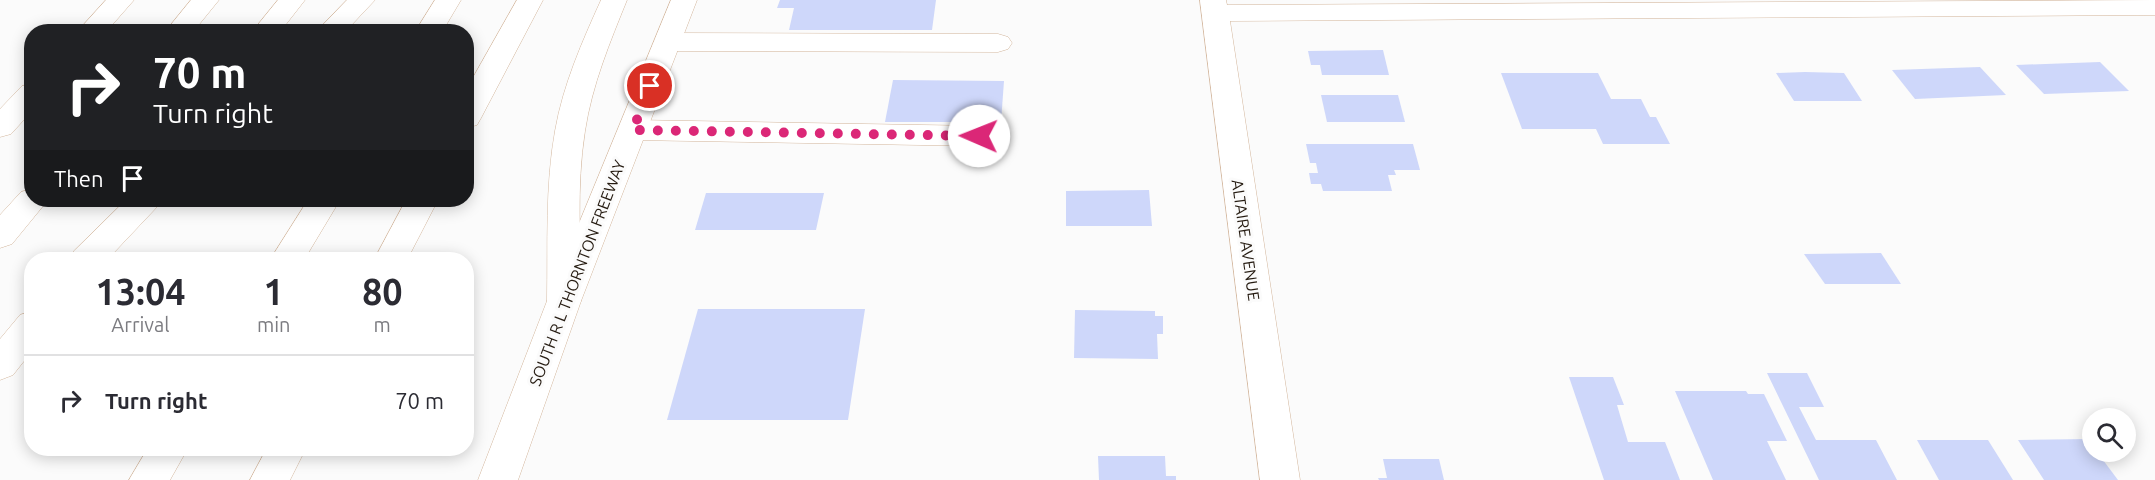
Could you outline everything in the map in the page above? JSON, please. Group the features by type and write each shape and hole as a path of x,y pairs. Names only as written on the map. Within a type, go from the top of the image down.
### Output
{"main road":[{"path":"98,24 121,0"},
{"path":"185,24 206,0"},
{"path":"272,24 292,0"},
{"path":"337,24 362,0"},
{"path":"433,24 448,0"},
{"path":"474,103 530,0"},
{"path":"564,302 565,192 570,132 590,56 614,0"},
{"name":"SOUTH R L THORNTON FREEWAY","path":"498,480 564,302 684,0"},
{"path":"1214,7 2155,7"},
{"name":"ALTAIRE AVENUE","path":"1214,7 1280,480"},
{"path":"668,42 998,43"},
{"path":"0,127 24,102"},
{"path":"633,130 979,136"},
{"path":"0,236 26,207"},
{"path":"91,252 127,207"},
{"path":"93,252 138,207"},
{"path":"291,252 320,207"},
{"path":"394,252 418,207"},
{"path":"0,365 24,335"},
{"path":"149,480 164,456"},
{"path":"270,480 283,456"}],"building":[{"path":"780,0 936,0 932,30 789,30 794,8 777,8"},
{"path":"1383,50 1389,75 1322,75 1320,65 1311,65 1308,51"},
{"path":"2100,62 2129,91 2044,94 2016,65"},
{"path":"1980,67 2006,95 1915,99 1892,70"},
{"path":"1501,73 1598,73 1611,99 1641,99 1650,117 1656,117 1670,144 1603,144 1596,129 1522,129"},
{"path":"1776,73 1844,73 1862,101 1794,101"},
{"path":"893,80 1004,81 1001,122 885,122"},
{"path":"1321,95 1398,95 1405,122 1327,122"},
{"path":"1306,144 1413,144 1420,170 1394,170 1396,175 1388,175 1392,191 1323,191 1321,184 1311,184 1309,173 1318,173 1316,163 1310,163"},
{"path":"1149,190 1152,226 1066,226 1066,191"},
{"path":"706,193 824,193 816,230 695,230"},
{"path":"1881,253 1901,284 1825,284 1804,254"},
{"path":"698,309 865,309 848,420 667,420"},
{"path":"1075,310 1155,311 1155,316 1163,316 1163,334 1157,334 1158,359 1074,358"},
{"path":"1767,373 1807,373 1824,407 1799,407 1816,440 1876,440 1897,480 1819,480"},
{"path":"1569,377 1613,377 1624,405 1617,405 1628,442 1665,442 1680,480 1604,480"},
{"path":"1675,391 1746,391 1748,394 1764,394 1787,441 1767,441 1786,480 1713,480"},
{"path":"2082,439 2082,462 2104,462 2118,480 2044,480 2018,440"},
{"path":"1917,440 1988,440 2013,480 1939,480"},
{"path":"1098,456 1165,456 1166,476 1176,476 1176,480 1099,480"},
{"path":"1383,459 1439,459 1444,480 1379,480 1378,478 1387,478"}],"route":[{"path":"650,86 633,130 979,136"}]}
